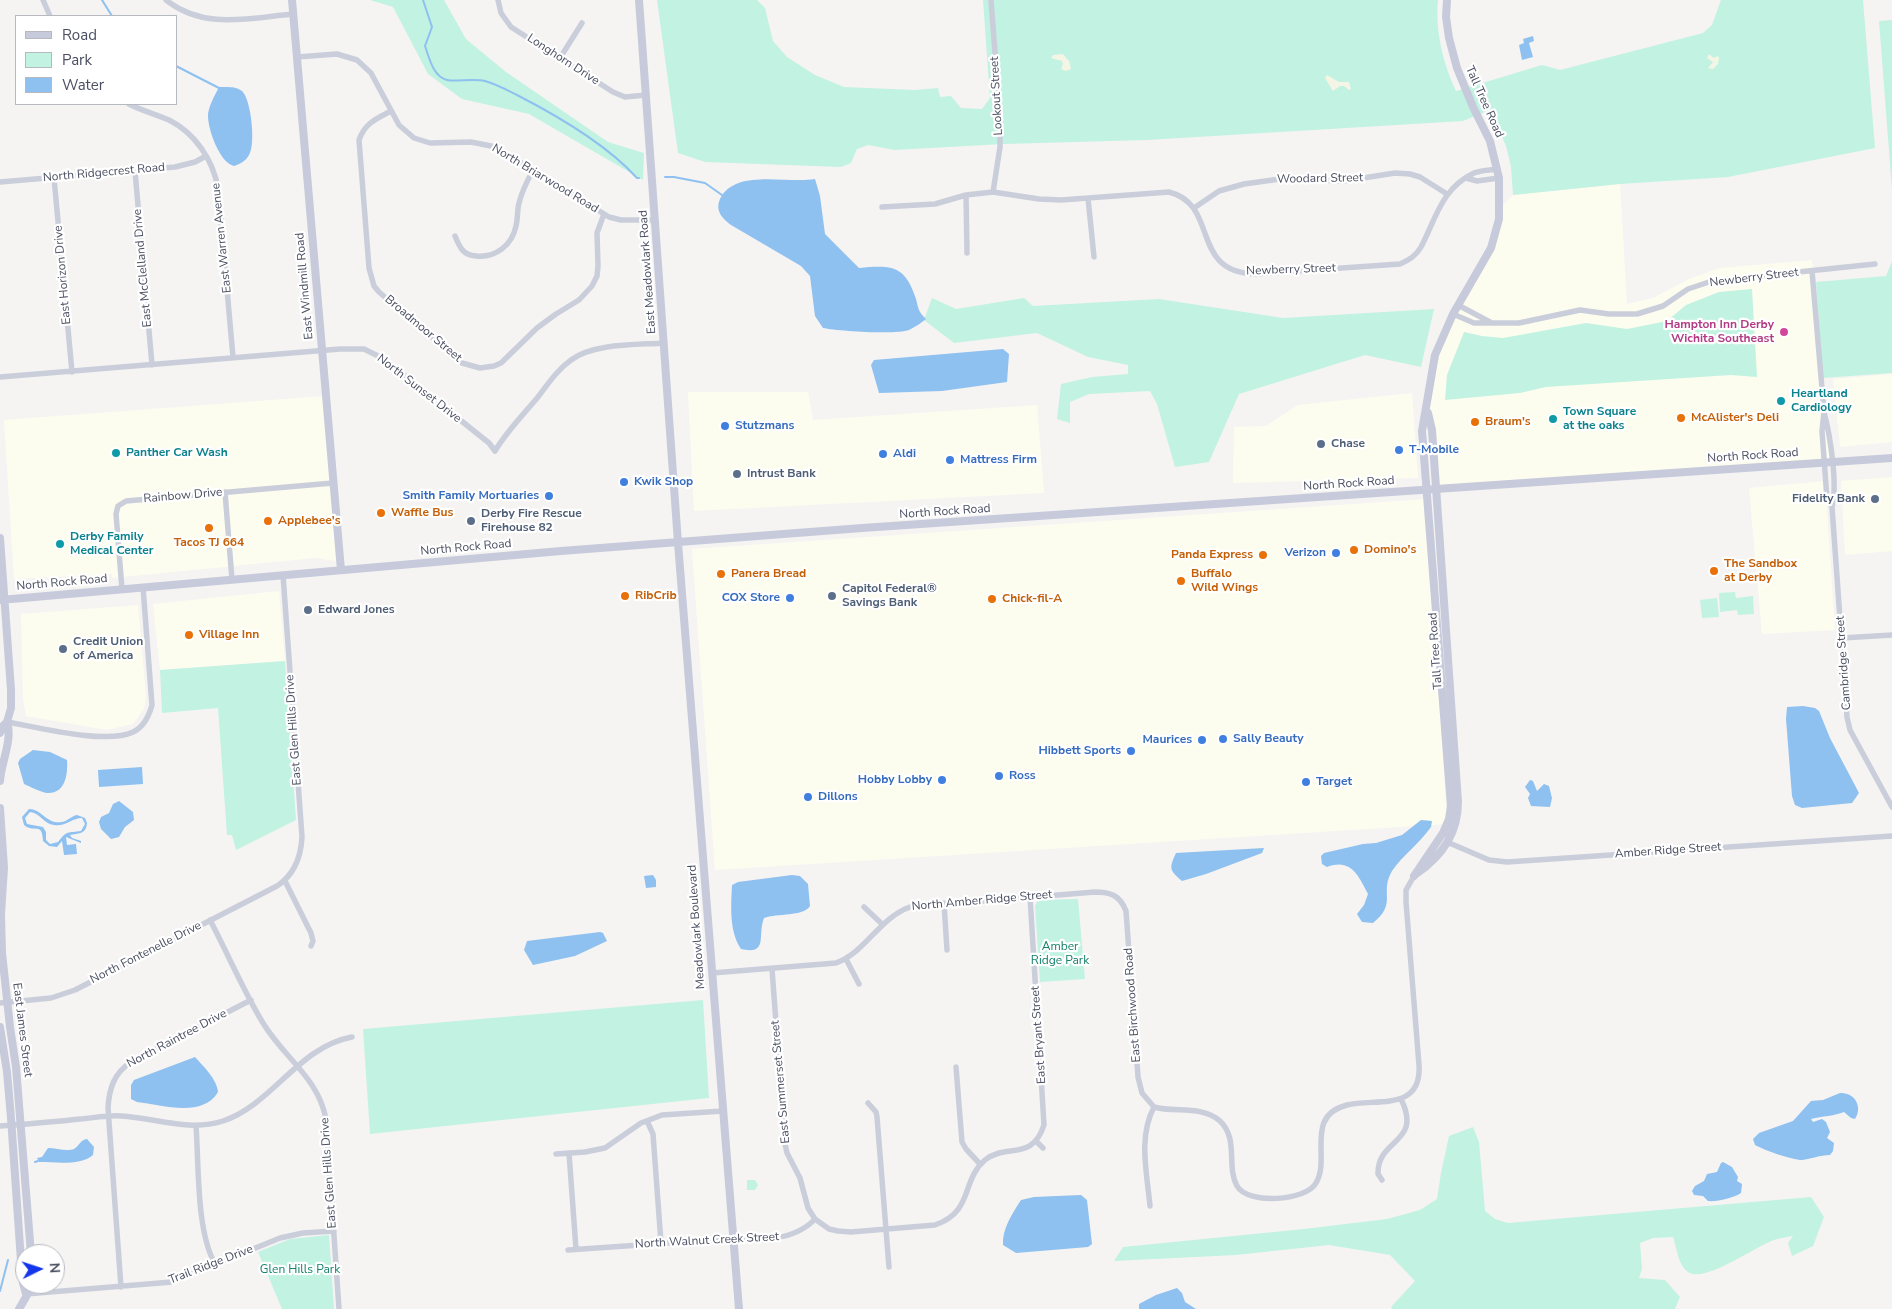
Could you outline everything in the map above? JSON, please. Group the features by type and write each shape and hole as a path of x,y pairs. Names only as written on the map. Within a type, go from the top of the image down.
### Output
{"street":[{"path":"44,0 50,15"},
{"path":"166,0 184,12 209,19 219,20 293,14"},
{"name":"East Windmill Road","path":"292,0 341,570"},
{"name":"Longhorn Drive","path":"498,0 501,13 511,27 621,96 646,95"},
{"name":"East Meadowlark Road","path":"639,0 678,543"},
{"name":"Lookout Street","path":"991,0 1000,119 1000,148 993,192"},
{"name":"Tall Tree Road","path":"1414,876 1427,867 1448,842 1454,831 1458,815 1431,490 1422,431 1435,355 1453,314 1491,248 1499,219 1498,169 1490,141 1457,68 1449,38 1446,16 1447,0"},
{"path":"560,58 582,23"},
{"name":"North Briarwood Road","path":"297,57 337,54 357,60 372,73 402,129 414,138 435,144 471,142 496,147 604,214 621,220 655,220"},
{"name":"East Warren Avenue","path":"131,105 178,125 194,139 214,172 218,188 233,358"},
{"name":"Broadmoor Street","path":"391,111 368,124 359,140 368,262 372,280 379,292 468,366 487,368 501,362 548,320 586,294 594,283 597,274 597,233 604,214"},
{"name":"North Ridgecrest Road","path":"0,182 182,166 206,156"},
{"name":"Newberry Street","path":"1194,208 1200,217 1209,247 1219,259 1238,271 1252,274 1400,264 1406,262 1421,248 1447,194 1453,187 1476,172 1498,169"},
{"path":"456,236 459,247 470,255 487,256 503,249 510,242 514,234 520,200 533,170"},
{"name":"East McClelland Drive","path":"135,171 152,365"},
{"name":"Woodard Street","path":"1194,208 1214,194 1226,189 1280,179 1344,181 1395,174 1410,174 1420,177 1447,194"},
{"name":"East Horizon Drive","path":"54,178 72,372"},
{"path":"1466,178 1477,181 1499,178"},
{"path":"882,207 935,204 966,195 993,192 1039,199 1088,198 1169,192 1181,196 1194,208"},
{"path":"966,195 967,253"},
{"path":"1088,198 1094,257"},
{"name":"Newberry Street","path":"1453,314 1474,324 1519,323 1580,310 1609,314 1637,314 1662,306 1688,289 1712,281 1875,264"},
{"name":"Cambridge Street","path":"1812,271 1824,412 1829,431 1828,463 1835,495 1832,507 1847,718 1850,730 1892,807"},
{"name":"Newberry Street","path":"1458,305 1492,323"},
{"name":"North Sunset Drive","path":"0,378 364,349 384,359 489,443 495,451 505,434 559,370 572,358 611,346 664,343"},
{"name":"North Rock Road","path":"2,600 122,588 862,528 1892,458"},
{"name":"Rainbow Drive","path":"122,588 116,514 118,506 126,501 333,483"},
{"name":"Tall Tree Road","path":"1401,1099 1414,1088 1420,1072 1406,890 1444,833 1450,806 1431,490"},
{"path":"225,492 232,580"},
{"path":"0,538 2,600 11,699 7,722 9,729 8,738 0,781"},
{"name":"Meadowlark Boulevard","path":"678,543 739,1309"},
{"name":"East Glen Hills Drive","path":"283,575 302,837 300,854 285,881"},
{"path":"7,722 82,735 100,736 126,735 144,724 152,705 144,587"},
{"path":"1842,638 1892,635"},
{"path":"0,733 2,727 7,722"},
{"name":"East James Street","path":"0,808 4,868 2,914 3,1002 16,1067 30,1244"},
{"name":"Amber Ridge Street","path":"1448,842 1489,860 1507,862 1892,836"},
{"path":"285,881 311,933 311,946"},
{"name":"North Fontenelle Drive","path":"3,1002 61,995 285,881"},
{"name":"North Amber Ridge Street","path":"712,973 826,965 846,959 893,915 910,907 1105,892 1122,898"},
{"name":"East Bryant Street","path":"1030,897 1045,1118 1043,1130 1036,1141"},
{"name":"East Birchwood Road","path":"1122,898 1126,911 1138,1076 1142,1093 1154,1107"},
{"path":"944,903 947,950"},
{"path":"864,907 882,924"},
{"name":"East Glen Hills Drive","path":"210,920 272,1037 312,1082 325,1112 340,1309"},
{"path":"846,959 859,984"},
{"name":"East Summerset Street","path":"772,969 785,1144 787,1153 800,1178 806,1205 816,1219"},
{"name":"North Raintree Drive","path":"121,1287 108,1099 115,1077 127,1065 251,1000"},
{"name":"East James Street","path":"0,1028 7,1072 20,1244"},
{"path":"0,1126 121,1116 196,1126 220,1121 242,1112 296,1066 324,1046 352,1037"},
{"path":"956,1067 962,1142 980,1164"},
{"path":"1150,1206 1145,1136 1147,1120 1154,1107 1201,1112 1218,1120 1226,1129 1231,1142 1234,1179 1238,1186 1242,1192 1250,1196 1267,1198 1300,1195 1313,1188 1320,1172 1322,1127 1326,1118 1333,1112 1347,1105 1401,1099 1407,1113 1406,1129 1400,1138 1382,1154 1378,1166 1378,1174 1382,1180"},
{"path":"868,1103 876,1112 888,1267"},
{"path":"556,1154 605,1148 647,1121 662,1115 723,1111"},
{"path":"647,1121 653,1134 661,1243"},
{"path":"196,1126 203,1228 210,1254 215,1264"},
{"path":"816,1219 829,1229 838,1232 928,1226 948,1220 960,1209 980,1164 993,1155 1021,1150 1036,1141 1042,1148"},
{"path":"569,1153 576,1249"},
{"name":"North Walnut Creek Street","path":"568,1250 712,1240 734,1241 787,1236 804,1229 816,1219"},
{"name":"Trail Ridge Drive","path":"65,1291 172,1282 290,1235 334,1231"},
{"path":"19,1309 26,1294"}],"shaded area":[{"path":"1620,184 1627,304 1653,298 1689,279 1720,268 1812,260 1832,462 1435,490 1427,409 1435,355 1491,248 1499,210 1513,195"},
{"path":"1892,374 1892,442 1840,447 1833,379"},
{"path":"688,392 808,392 813,420 1037,405 1044,493 694,511"},
{"path":"1412,393 1418,478 1233,483 1234,427 1266,426 1298,405"},
{"path":"325,396 336,561 315,558 112,578 112,574 14,579 4,420"},
{"path":"1892,477 1892,551 1845,555 1841,481"},
{"path":"1825,481 1835,630 1762,634 1749,488"},
{"path":"1427,499 1447,824 715,870 692,549"},
{"path":"279,591 285,661 160,670 153,604"},
{"path":"138,605 146,696 144,709 133,724 107,730 26,716 23,699 21,614"}],"green space":[{"path":"370,0 444,0 466,39 506,72 608,142 644,153 643,180 529,114 462,99 428,74 393,7"},
{"path":"657,0 757,0 765,8 773,41 787,57 815,75 844,87 915,90 938,88 940,97 951,96 961,108 982,109 990,98 983,0 1438,0 1437,11 1441,47 1447,70 1456,91 1542,65 1560,70 1703,33 1712,25 1721,0 1863,0 1875,148 1728,177 1620,184 1513,195 1511,167 1506,146 1490,110 1463,121 1147,140 1003,144 894,150 868,145 857,149 851,163 841,167 705,162 678,153"},
{"path":"1892,20 1892,190 1879,21"},
{"path":"1892,261 1892,373 1823,378 1816,282 1886,276"},
{"path":"1752,289 1757,377 1731,375 1546,387 1520,393 1445,400 1447,375 1464,332 1503,338 1586,323 1627,329 1667,321 1686,305 1719,292"},
{"path":"932,298 956,309 1024,298 1033,306 1159,299 1283,318 1434,309 1421,367 1365,355 1239,394 1209,462 1175,467 1157,404 1150,391 1089,394 1070,402 1070,423 1057,419 1061,384 1092,377 1128,374 1128,365 1088,357 1037,333 954,343 924,320"},
{"path":"1735,592 1736,598 1753,596 1754,614 1738,615 1737,610 1720,612 1719,593"},
{"path":"1717,598 1719,617 1702,618 1700,600"},
{"path":"285,661 296,820 236,850 232,835 227,835 218,708 162,713 160,670"},
{"name":"Amber Ridge Park","path":"1078,899 1085,979 1040,982 1035,906 1038,900"},
{"path":"703,1000 709,1098 370,1134 363,1029"},
{"path":"1473,1127 1479,1142 1485,1211 1495,1219 1508,1223 1811,1197 1824,1217 1813,1246 1792,1256 1788,1243 1793,1236 1774,1240 1706,1273 1696,1274 1685,1269 1680,1261 1673,1237 1653,1238 1640,1243 1642,1269 1639,1278 1665,1280 1680,1297 1675,1309 1392,1309 1391,1307 1415,1281 1390,1255 1329,1245 1236,1255 1114,1261 1123,1247 1387,1219 1420,1210 1437,1199 1449,1136"},
{"path":"747,1180 755,1180 758,1185 755,1190 747,1190"},
{"name":"Glen Hills Park","path":"329,1235 334,1309 282,1309 258,1252 290,1239"}],"sand":[{"path":"1063,54 1069,61 1071,69 1066,71 1061,69 1062,61 1051,58 1053,55"},
{"path":"1709,54 1714,58 1718,56 1719,58 1718,64 1713,69 1708,68 1713,62 1707,58"},
{"path":"1327,75 1339,82 1349,82 1351,89 1340,86 1333,91 1325,78"}],"water":[{"path":"1533,36 1534,41 1529,43 1533,57 1522,60 1519,45 1524,43 1523,39"},
{"path":"219,87 240,89 242,91 248,103 252,122 252,141 249,155 241,163 234,166 229,164 220,153 209,122 209,109"},
{"path":"815,179 820,196 825,234 859,268 889,268 902,273 912,288 921,314 926,319 918,325 909,330 892,332 823,328 815,316 810,276 801,266 731,225 722,217 719,211 720,199 727,189 749,180"},
{"path":"1003,349 1009,354 1007,382 942,391 879,393 871,365 874,360"},
{"path":"1803,706 1815,708 1819,711 1830,738 1859,793 1852,803 1802,808 1795,805 1792,796 1786,719 1787,707"},
{"path":"33,750 50,752 67,760 66,776 58,790 47,793 24,784 18,763 20,759"},
{"path":"142,767 143,784 99,787 98,770"},
{"path":"1530,780 1533,781 1537,791 1544,784 1549,786 1552,798 1550,807 1531,806 1528,798 1530,794 1525,787"},
{"path":"119,801 133,812 134,820 125,827 119,837 111,839 101,829 99,822 101,817 109,813 113,804"},
{"path":"29,809 38,811 48,819 57,822 77,815 85,818 87,823 85,830 81,833 70,835 72,838 81,841 81,843 66,837 67,845 76,844 77,854 64,855 62,841 57,847 49,846 43,841 41,831 24,825 22,817","holes":["30,812 47,823 54,825 62,825 82,818 85,824 81,831 68,833 58,842 50,844 46,840 46,832 43,827 27,824 25,818"]},
{"path":"1421,820 1432,821 1431,827 1392,871 1388,879 1385,910 1373,923 1362,922 1357,914 1364,905 1368,894 1361,880 1348,867 1335,865 1327,867 1322,864 1321,856 1324,853 1376,843 1402,835"},
{"path":"1264,848 1262,853 1182,881 1175,874 1171,866 1176,853"},
{"path":"653,875 656,880 656,887 646,888 644,876"},
{"path":"792,875 800,876 808,884 810,906 802,912 764,918 759,947 750,950 741,949 734,934 731,910 732,885 738,882"},
{"path":"603,933 607,941 575,956 533,965 524,950 527,941"},
{"path":"195,1057 209,1073 217,1087 218,1092 211,1100 203,1105 181,1108 137,1102 131,1099 131,1085 134,1080"},
{"path":"1840,1093 1850,1095 1856,1101 1858,1110 1855,1119 1844,1112 1811,1119 1813,1122 1822,1119 1826,1122 1830,1132 1827,1138 1834,1143 1833,1151 1830,1155 1797,1160 1755,1145 1753,1139 1759,1133 1793,1121 1811,1101 1823,1100"},
{"path":"87,1139 94,1147 93,1155 81,1161 39,1162 37,1158 42,1157 48,1148 71,1150"},
{"path":"1723,1162 1732,1167 1738,1177 1737,1181 1742,1184 1741,1193 1729,1198 1712,1201 1708,1201 1703,1196 1694,1195 1692,1191 1695,1186 1704,1181 1707,1174 1717,1172"},
{"path":"1081,1195 1087,1200 1092,1244 1088,1247 1016,1253 1003,1245 1006,1227 1021,1200 1034,1197"},
{"path":"1177,1288 1182,1293 1185,1302 1196,1309 1139,1309 1139,1304 1156,1295"}],"waterway":[{"path":"102,0 111,15"},
{"path":"423,0 432,27 425,46 432,66 438,75 447,80 485,81 517,95 581,132 612,154 639,178"},
{"path":"178,67 219,88"},
{"path":"665,177 705,183 722,195"},
{"path":"0,1291 8,1260"}],"place":[{"name":"Hampton Inn Derby Wichita Southeast","path":"1784,332"},
{"name":"Heartland Cardiology","path":"1781,401"},
{"name":"McAlister's Deli","path":"1681,418"},
{"name":"Town Square at the oaks","path":"1553,419"},
{"name":"Braum's","path":"1475,422"},
{"name":"Stutzmans","path":"725,426"},
{"name":"Chase","path":"1321,444"},
{"name":"T-Mobile","path":"1399,450"},
{"name":"Panther Car Wash","path":"116,453"},
{"name":"Aldi","path":"883,454"},
{"name":"Mattress Firm","path":"950,460"},
{"name":"Intrust Bank","path":"737,474"},
{"name":"Kwik Shop","path":"624,482"},
{"name":"Smith Family Mortuaries","path":"549,496"},
{"name":"Fidelity Bank","path":"1875,499"},
{"name":"Waffle Bus","path":"381,513"},
{"name":"Applebee's","path":"268,521"},
{"name":"Derby Fire Rescue Firehouse 82","path":"471,521"},
{"name":"Tacos TJ 664","path":"209,528"},
{"name":"Derby Family Medical Center","path":"60,544"},
{"name":"Domino's","path":"1354,550"},
{"name":"Verizon","path":"1336,553"},
{"name":"Panda Express","path":"1263,555"},
{"name":"The Sandbox at Derby","path":"1714,571"},
{"name":"Panera Bread","path":"721,574"},
{"name":"Buffalo Wild Wings","path":"1181,581"},
{"name":"RibCrib","path":"625,596"},
{"name":"Capitol Federal® Savings Bank","path":"832,596"},
{"name":"COX Store","path":"790,598"},
{"name":"Chick-fil-A","path":"992,599"},
{"name":"Edward Jones","path":"308,610"},
{"name":"Village Inn","path":"189,635"},
{"name":"Credit Union of America","path":"63,649"},
{"name":"Sally Beauty","path":"1223,739"},
{"name":"Maurices","path":"1202,740"},
{"name":"Hibbett Sports","path":"1131,751"},
{"name":"Ross","path":"999,776"},
{"name":"Hobby Lobby","path":"942,780"},
{"name":"Target","path":"1306,782"},
{"name":"Dillons","path":"808,797"}]}
